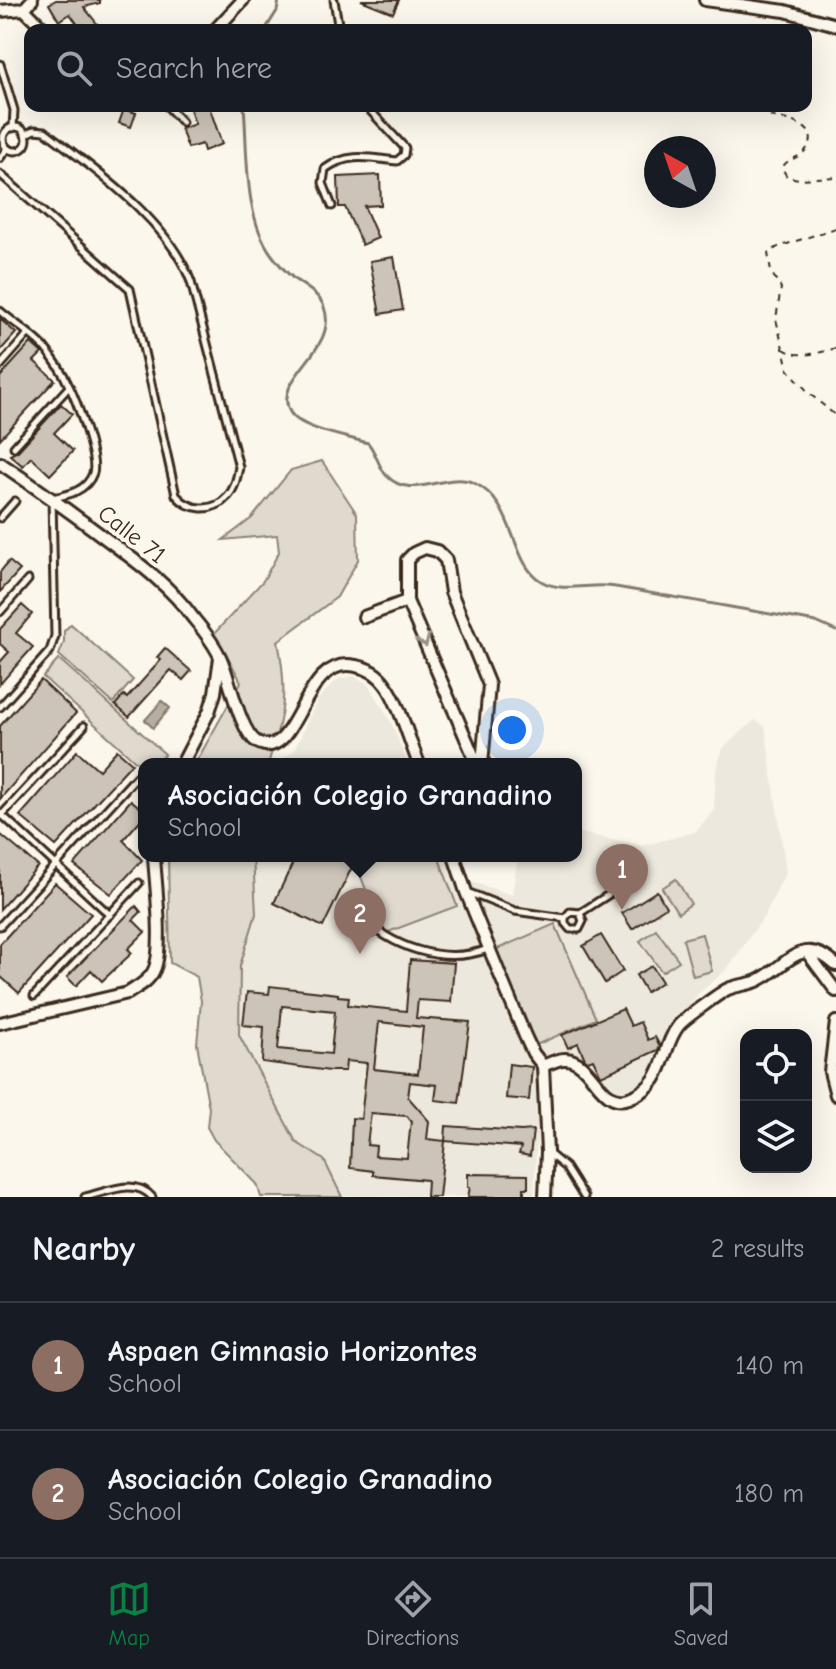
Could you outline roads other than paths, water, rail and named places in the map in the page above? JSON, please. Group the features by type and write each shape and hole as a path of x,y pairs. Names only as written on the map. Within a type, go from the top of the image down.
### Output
{"street":[{"path":"0,11 24,9 32,0"},
{"path":"221,24 243,0"},
{"path":"705,0 785,11 836,25"},
{"path":"24,9 39,24"},
{"name":"Calle 71","path":"0,463 52,498 164,584 192,616 220,656 245,727 254,740 269,745 278,742 290,730 315,682 329,669 345,664 360,666 377,675 388,687 417,758"},
{"path":"477,758 407,601 407,560 425,548 437,551 446,560 451,592 489,685 481,758"},
{"path":"364,617 407,601"},
{"path":"185,758 209,712 220,656"},
{"path":"0,1023 128,993 143,984 154,971 159,948 154,862"},
{"path":"456,862 488,949 533,1053 543,1066 547,1152 545,1197"},
{"path":"543,1066 564,1058 570,1060 580,1064 609,1096 617,1100 629,1098 655,1078 681,1022 723,991 759,981 790,957 807,952 826,955 836,965"},
{"path":"807,952 836,991"},
{"path":"836,1022 830,1072 836,1095"}],"lane":[{"path":"334,0 338,24"},
{"path":"0,64 14,110 13,128"},
{"path":"173,112 182,122"},
{"path":"332,206 323,183 325,169 336,161 365,156 397,161 404,155 405,148 372,112"},
{"path":"21,129 25,135 26,142 22,149 14,151 7,148 3,137 7,131 21,129"},
{"path":"0,174 130,289 176,495 194,509 225,500 232,490 239,467 183,260 117,187 45,131 34,130 25,135"},
{"path":"0,158 7,148"},
{"path":"0,311 41,345 59,366 70,386 94,471 87,483 77,491 52,498 55,636 50,651 0,707"},
{"path":"0,366 28,334"},
{"path":"14,447 70,386"},
{"path":"0,518 15,501"},
{"path":"0,612 28,580"},
{"path":"84,726 1,815 110,915"},
{"path":"0,926 137,776"},
{"path":"580,913 583,921 579,929 570,929 565,923 570,912 580,913 639,875"},
{"path":"34,996 139,883"},
{"path":"466,892 515,911 565,918"},
{"path":"359,914 373,929 391,940 439,955 463,955 488,949"},
{"path":"547,1152 565,1167 584,1197"},
{"path":"85,1197 134,1185 145,1189 152,1197"}],"waterway":[{"path":"269,24 277,11 279,0"},
{"path":"244,112 251,203 256,222 272,255 293,278 315,294 324,307 326,322 323,337 290,387 287,399 295,418 314,428 368,443 383,471 396,483 418,486 463,480 488,492 498,504 523,561 531,572 549,585 622,588 816,622 836,631"}],"place":[{"name":"Aspaen Gimnasio Horizontes","path":"622,910"},
{"name":"Asociación Colegio Granadino","path":"360,954"}]}
